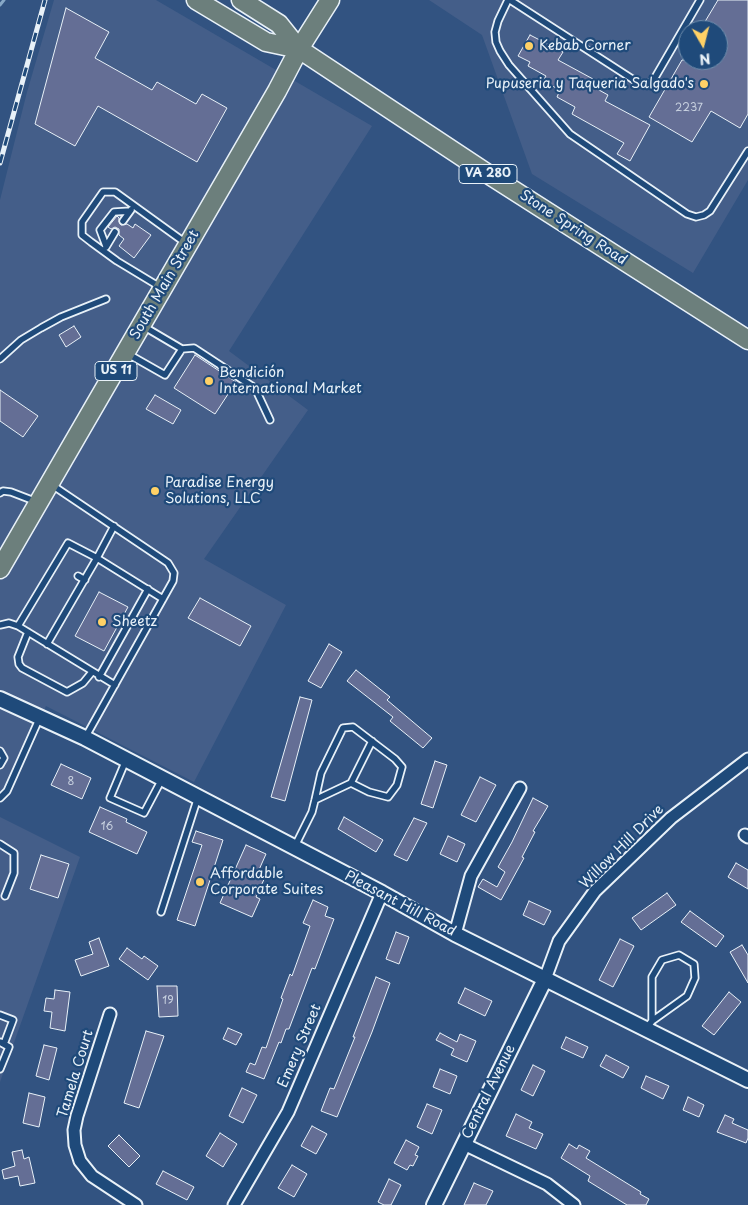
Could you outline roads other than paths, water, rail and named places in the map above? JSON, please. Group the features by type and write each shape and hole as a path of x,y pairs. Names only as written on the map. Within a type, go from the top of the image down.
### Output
{"main road":[{"name":"Stone Spring Road","path":"196,0 266,42 299,48"},
{"name":"Stone Spring Road","path":"241,0 279,24 299,48 488,174 748,340"},
{"name":"South Main Street","path":"0,569 189,245 277,91 299,48 330,0"}],"street":[{"name":"Pleasant Hill Road","path":"0,699 85,738 382,893 455,934 545,979 649,1025 748,1080"},
{"name":"Willow Hill Drive","path":"545,979 559,941 595,891 671,818 748,759"},
{"path":"455,934 471,876 520,788"},
{"name":"Emery Street","path":"234,1205 288,1112 382,893"},
{"name":"Central Avenue","path":"434,1205 545,979"},
{"name":"Tamela Court","path":"110,1014 76,1116 74,1130 75,1145 80,1161 92,1176 136,1205"},
{"path":"464,1144 547,1184 574,1205"}],"lane":[{"path":"700,0 653,81 646,85 637,82 509,0 498,21 495,32 496,42 509,65 570,134 687,214 696,217 710,211 748,150"},
{"path":"163,289 82,235 82,222 103,192 115,192 132,208 189,245"},
{"path":"123,221 132,208"},
{"path":"104,249 100,230 114,212 132,208"},
{"path":"104,249 115,232"},
{"path":"0,359 21,340 41,328 106,299"},
{"path":"142,326 182,349 194,348 255,388 270,420"},
{"path":"126,353 165,375 182,349"},
{"path":"50,484 171,566 174,573 173,580 163,599 85,738"},
{"path":"0,492 11,492 39,503"},
{"path":"47,644 54,624 67,602 76,593 84,580 114,526"},
{"path":"18,626 68,543 97,558 163,599"},
{"path":"56,563 63,567"},
{"path":"49,576 56,580"},
{"path":"78,576 84,580"},
{"path":"43,586 50,590"},
{"path":"100,677 148,589"},
{"path":"70,590 76,593"},
{"path":"37,596 43,601"},
{"path":"30,608 37,613"},
{"path":"0,625 9,623 18,626 115,685"},
{"path":"28,632 18,657 18,664 22,668 67,692 83,683 92,672"},
{"path":"0,798 7,791 40,718"},
{"path":"294,848 312,812 321,773 343,728 353,727 395,759 402,767 397,785 388,797 369,792 351,783"},
{"path":"315,800 351,783 372,741"},
{"path":"0,751 4,758 0,765"},
{"path":"126,760 110,798 144,814 162,778"},
{"path":"161,912 198,797"},
{"path":"0,844 14,853 14,873 5,896"},
{"path":"679,955 694,964 696,978 686,996 649,1025 652,977 662,960 679,955"},
{"path":"0,1015 13,1020 2,1043 9,1047 0,1067"}],"waterway":[{"path":"0,5 4,0"}],"railway":[{"path":"0,163 45,0"}],"place":[{"name":"Kebab Corner","path":"529,46"},
{"name":"Pupuseria y Taqueria Salgado's","path":"704,84"},
{"name":"Bendición International Market","path":"209,381"},
{"name":"Paradise Energy Solutions, LLC","path":"155,491"},
{"name":"Sheetz","path":"102,622"},
{"name":"Affordable Corporate Suites","path":"200,882"}]}
